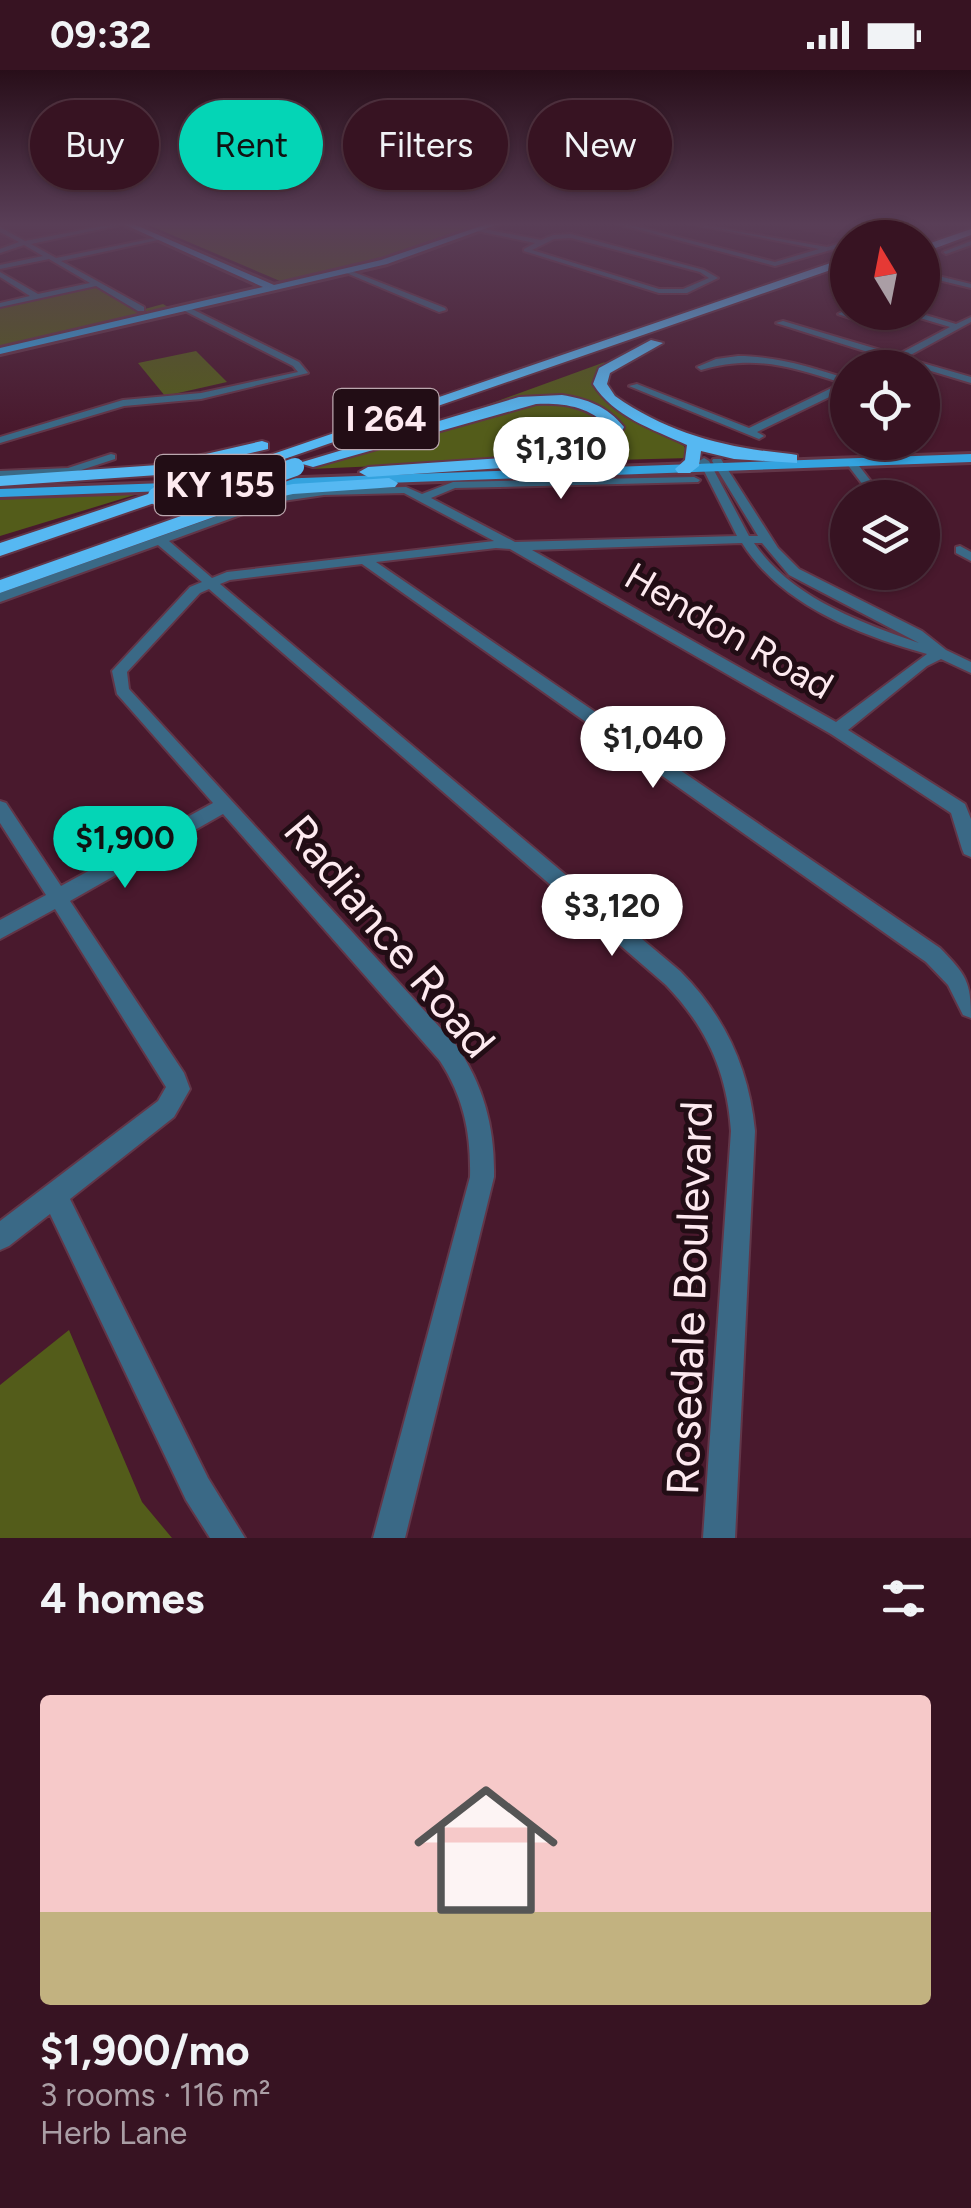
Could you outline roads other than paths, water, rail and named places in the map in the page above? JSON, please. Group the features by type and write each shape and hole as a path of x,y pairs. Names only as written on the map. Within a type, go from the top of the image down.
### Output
{"highway":[{"name":"I 264","path":"0,550 757,292"},
{"name":"I 264","path":"0,571 792,292"},
{"path":"684,330 615,362 600,379 610,399 656,425 718,451 791,458"},
{"path":"0,480 127,473 204,462 528,371"},
{"path":"301,465 524,400 586,405 608,417 616,428 608,446 578,458 368,472"},
{"path":"656,425 702,465"},
{"path":"0,587 252,497 294,489 440,477"},
{"path":"0,495 165,491"},
{"path":"0,539 165,491"}],"main road":[{"path":"0,350 256,292"},
{"name":"KY 155","path":"0,480 852,464 971,455"},
{"name":"KY 155","path":"165,491 791,458 971,455"}],"street":[{"path":"28,292 36,297"},
{"path":"0,306 61,292"},
{"path":"110,292 142,309"},
{"path":"395,292 442,310"},
{"path":"0,440 139,400 201,396 304,374 296,364 186,308"},
{"path":"913,350 971,318"},
{"path":"940,321 971,328"},
{"path":"780,323 871,350"},
{"path":"701,367 730,360 766,360 830,378"},
{"path":"940,371 971,380"},
{"path":"634,386 754,434 830,393"},
{"path":"0,480 69,471 111,456"},
{"path":"852,464 864,480"},
{"path":"0,598 252,505 300,494 391,488 424,497 453,485 702,465"},
{"path":"702,465 780,559 802,578 917,634 942,654"},
{"path":"702,465 769,571 799,592 904,644 942,654 971,668"},
{"name":"Hendon Road","path":"424,497 837,730 960,809 971,849"},
{"path":"210,582 226,576 496,544 765,538"},
{"name":"Rosedale Boulevard","path":"159,539 674,978 699,1005 723,1042 739,1088 743,1130 719,1538"},
{"path":"365,560 933,955 956,978 971,1008"},
{"name":"Radiance Road","path":"210,582 195,590 121,667 117,678 122,690 448,1053 467,1084 480,1120 483,1162 476,1206 389,1538"},
{"path":"837,730 922,663 942,654"},
{"path":"0,930 225,805"},
{"path":"0,808 176,1080 178,1089 166,1109 0,1237"},
{"path":"55,1196 198,1489 229,1538"}]}
